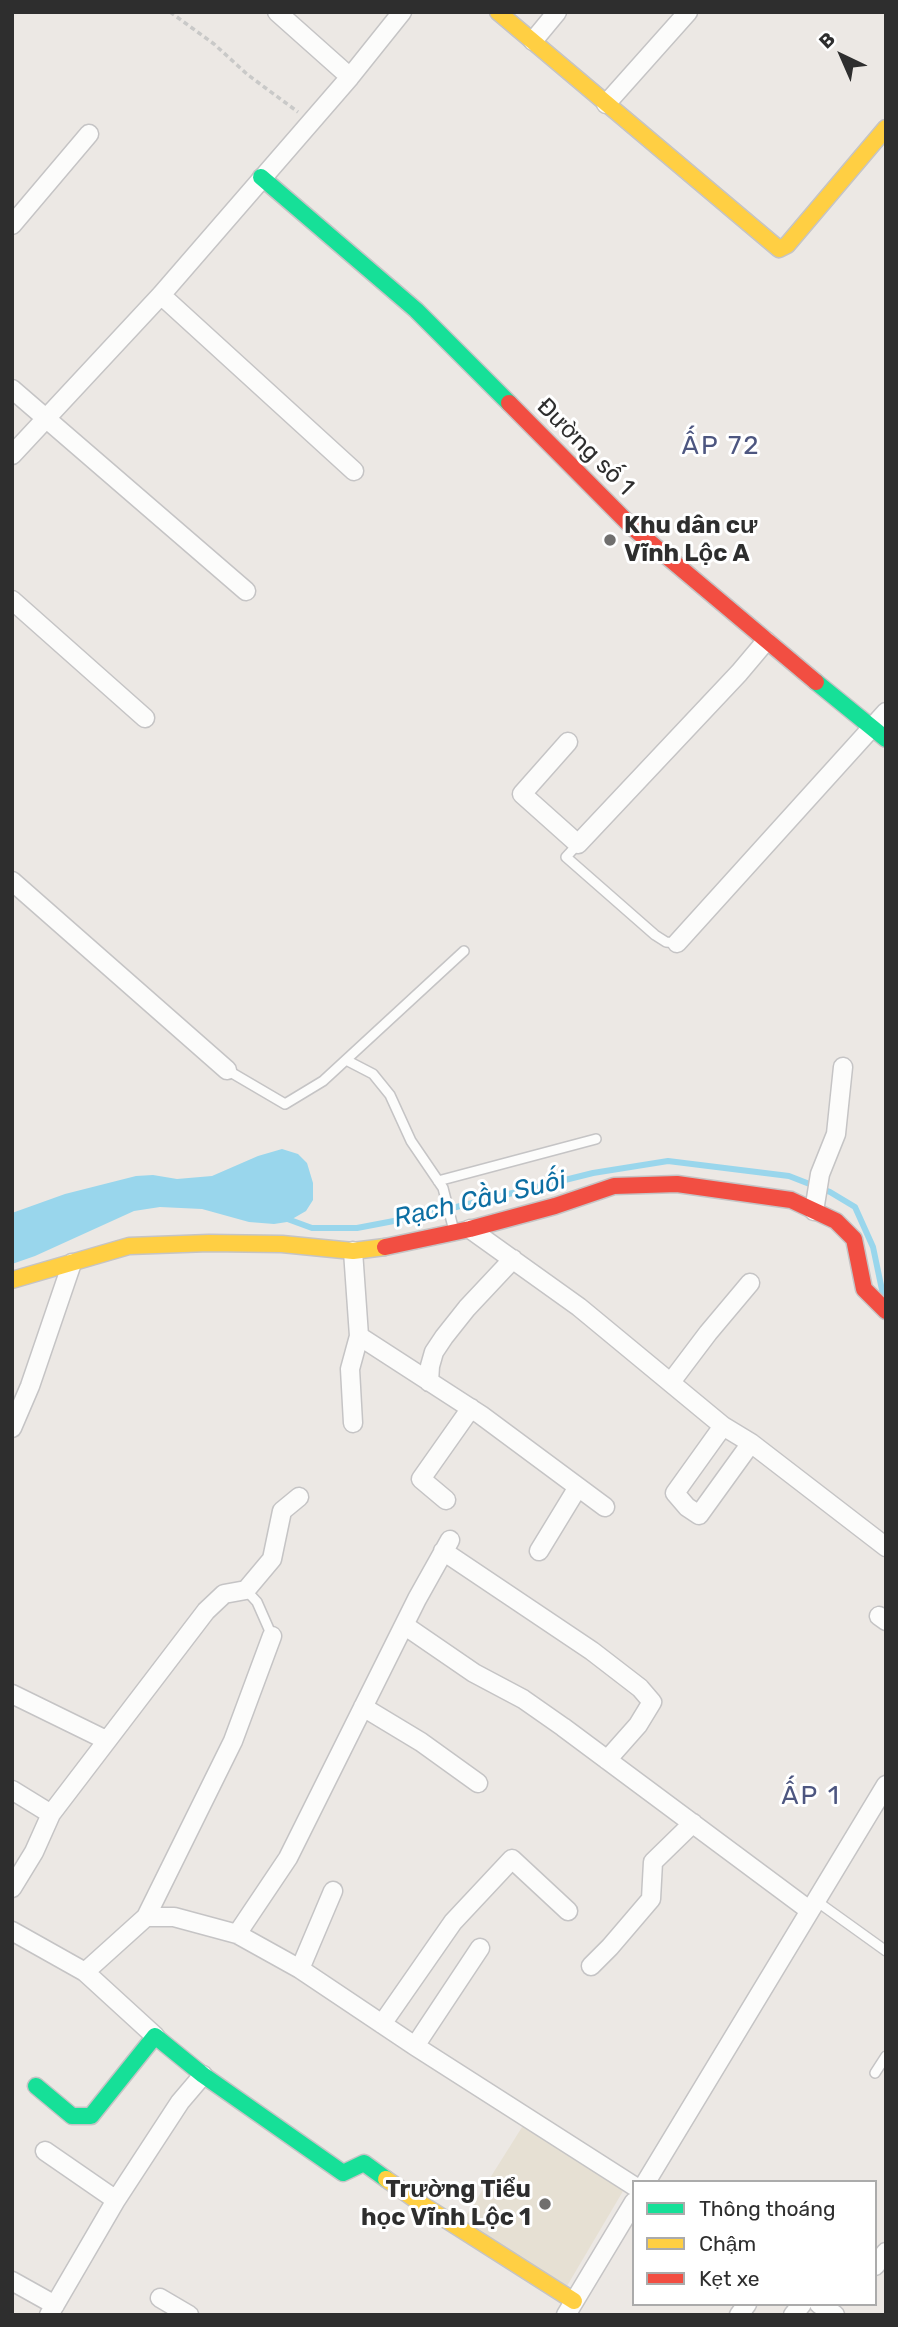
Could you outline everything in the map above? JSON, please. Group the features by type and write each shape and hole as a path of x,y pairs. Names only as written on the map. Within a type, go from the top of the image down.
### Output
{"street":[{"path":"277,12 350,77"},
{"path":"12,455 161,295 350,77 402,12"},
{"path":"498,12 779,249 787,245 886,128"},
{"path":"533,41 557,12"},
{"path":"606,104 688,12"},
{"path":"12,225 89,134"},
{"name":"Đường số 1","path":"261,177 416,310 633,528 886,739"},
{"path":"161,295 354,471"},
{"path":"12,388 246,591"},
{"path":"12,600 145,718"},
{"path":"568,742 522,794 578,844 766,641"},
{"path":"677,943 886,712"},
{"path":"12,881 227,1070"},
{"path":"815,1204 820,1174 836,1134 843,1068"},
{"path":"12,1280 129,1246 282,1244 353,1251 400,1245 459,1227 555,1206 614,1186 677,1184 815,1204 854,1239 864,1289 886,1311"},
{"path":"459,1227 513,1259 579,1307 723,1426 751,1443 886,1547"},
{"path":"352,1423 350,1369 359,1336 353,1251"},
{"path":"429,1382 434,1352 444,1337 513,1259"},
{"path":"12,1428 30,1386 72,1263"},
{"path":"671,1382 750,1283"},
{"path":"359,1336 471,1408 605,1507"},
{"path":"446,1500 421,1479 471,1408"},
{"path":"723,1426 675,1493 687,1507 699,1515 751,1443"},
{"path":"539,1551 578,1487"},
{"path":"12,1888 34,1852 51,1814 206,1611 224,1594 246,1590 272,1559 282,1511 299,1497"},
{"path":"237,1934 288,1858 404,1625 447,1545 592,1651 640,1688 652,1702 638,1725 607,1760"},
{"path":"404,1625 474,1673 523,1699 693,1823 812,1905"},
{"path":"85,1972 146,1917 233,1741 272,1636"},
{"path":"12,1694 106,1740"},
{"path":"363,1707 421,1742 478,1783"},
{"path":"647,2180 886,1785"},
{"path":"12,1790 51,1814"},
{"path":"591,1966 610,1948 651,1899 653,1862 693,1823"},
{"path":"382,2024 453,1922 512,1860 568,1912"},
{"path":"300,1969 333,1891"},
{"path":"146,1917 174,1917 237,1934 300,1969 632,2185"},
{"path":"12,1931 85,1972 155,2036 203,2075 344,2174 364,2164 570,2308 632,2205"},
{"path":"415,2046 480,1948"},
{"path":"36,2085 72,2116 91,2116 155,2036"},
{"path":"12,2281 52,2310 116,2200 180,2102 203,2075"},
{"path":"46,2151 116,2200"},
{"path":"160,2298 189,2315"}],"lane":[{"path":"578,844 566,857 655,935 666,942 677,943"},
{"path":"227,1070 285,1104 323,1081 464,951"},
{"path":"346,1060 380,1080 411,1140 440,1185 459,1227"},
{"path":"440,1185 597,1139"},
{"path":"246,1590 257,1602 272,1636"},
{"path":"812,1905 886,1951"},
{"path":"875,2073 886,2056"}],"path":[{"path":"170,12 310,122"}],"shaded area":[{"name":"Trường Tiểu học Vĩnh Lộc 1","path":"524,2124 626,2186 567,2286 463,2221"}],"water":[{"path":"282,1149 298,1154 307,1163 313,1183 313,1200 306,1211 287,1222 249,1222 202,1209 160,1207 134,1211 12,1264 12,1213 65,1194 136,1176 153,1175 177,1179 212,1176 258,1156"}],"waterway":[{"name":"Rạch Cầu Suối","path":"282,1217 312,1228 357,1228 420,1216 593,1173 668,1161 789,1176 830,1192 855,1207 873,1247 884,1293"}],"traffic: fast":[{"path":"261,177 416,310 509,403"},
{"path":"816,682 886,739"},
{"path":"36,2086 72,2116 91,2116 155,2036 203,2075 343,2173 364,2163 386,2179"}],"traffic: slow":[{"path":"498,12 779,249 787,245 886,128"},
{"path":"12,1280 129,1246 282,1244 353,1251 385,1247"},
{"path":"386,2179 574,2301"}],"traffic: jam":[{"path":"509,403 633,528 816,682"},
{"path":"385,1247 470,1229 555,1206 614,1186 677,1184 791,1200 836,1221 854,1239 864,1289 886,1311"}],"place":[{"name":"Khu dân cư Vĩnh Lộc A","path":"610,540"},
{"name":"Trường Tiểu học Vĩnh Lộc 1","path":"545,2204"}],"district":[{"name":"ẤP 72","path":"721,446"},
{"name":"ẤP 1","path":"811,1796"}]}
